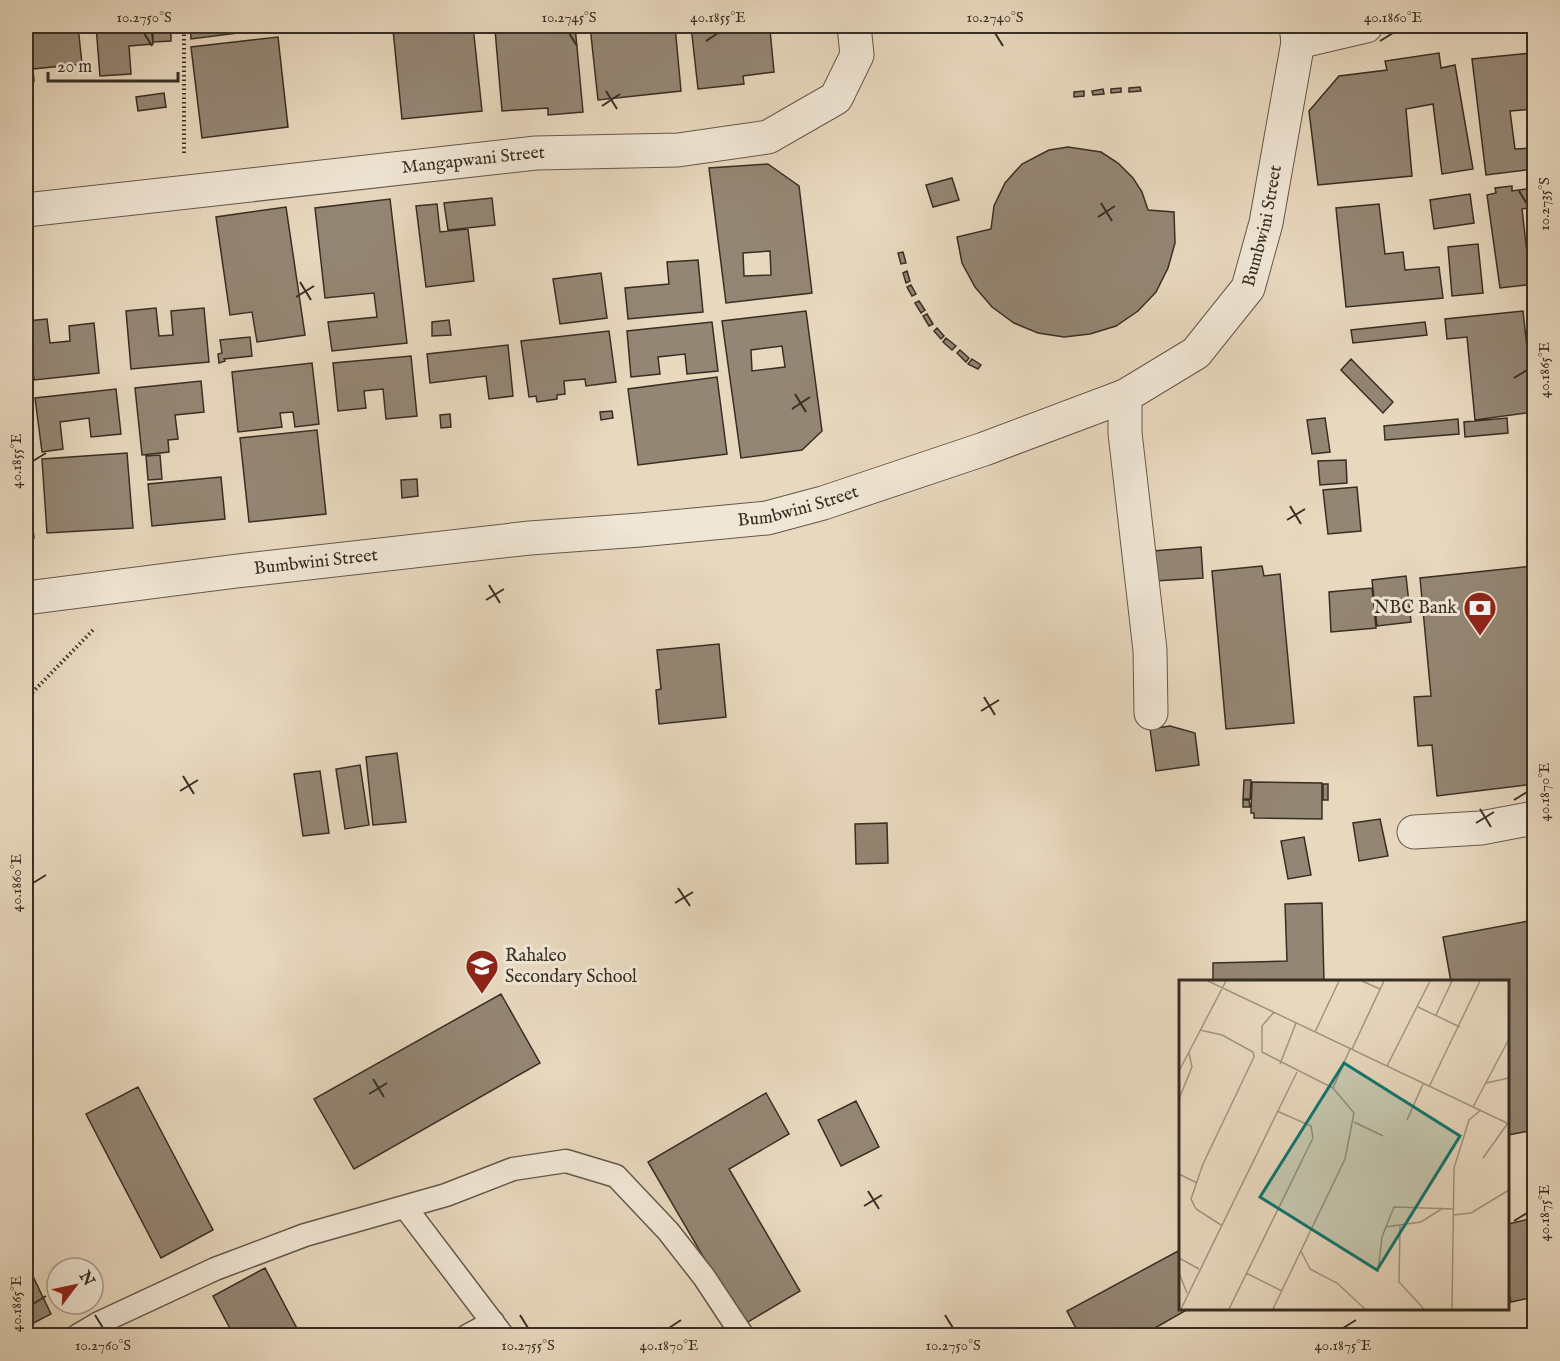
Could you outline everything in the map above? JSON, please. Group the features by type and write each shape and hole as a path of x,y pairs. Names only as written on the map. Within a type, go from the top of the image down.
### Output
{"street":[{"name":"Mangapwani Street","path":"26,210 536,153 678,150 768,137 836,98 856,55 855,26"},
{"path":"1297,34 1366,26"},
{"name":"Bumbwini Street","path":"26,598 530,538 767,518 823,503 984,449 1125,396 1196,353 1248,288 1266,223 1297,34"},
{"path":"1125,396 1125,433 1150,650 1151,713"},
{"path":"1414,832 1481,828 1534,818"}],"lane":[{"path":"77,1335 215,1269 305,1235 446,1195 513,1169 566,1161 616,1176 668,1231 704,1277 743,1335"},
{"path":"405,1207 498,1329 467,1335"}],"path":[{"path":"184,26 184,193"},
{"path":"26,699 139,584"}],"building":[{"path":"26,26 78,26 82,64 33,69 34,81 26,82"},
{"path":"96,26 171,26 151,27 153,44 129,46 131,74 100,76"},
{"path":"190,26 277,26 278,28 191,39"},
{"path":"473,26 482,111 402,119 393,30"},
{"path":"497,26 521,26 521,27 497,28"},
{"path":"575,26 583,112 548,115 548,108 502,111 495,30"},
{"path":"590,26 675,26 681,91 598,100"},
{"path":"691,26 775,26 775,30 770,30 774,72 743,76 744,84 698,89"},
{"path":"171,27 171,41 153,42 153,28"},
{"path":"278,37 288,127 202,138 191,47"},
{"path":"1439,53 1441,68 1455,65 1473,169 1442,174 1433,104 1406,109 1412,176 1318,185 1309,111 1339,76 1387,70 1385,61"},
{"path":"1532,53 1534,109 1510,111 1515,149 1534,148 1534,169 1486,175 1472,59"},
{"path":"1140,87 1141,91 1129,92 1129,88"},
{"path":"1121,88 1121,92 1111,93 1111,89"},
{"path":"1103,89 1104,94 1093,95 1092,91"},
{"path":"1084,91 1084,96 1074,97 1074,92"},
{"path":"164,93 166,107 138,111 136,97"},
{"path":"1068,147 1101,152 1118,163 1133,178 1142,192 1148,210 1174,212 1175,243 1168,268 1156,292 1138,311 1116,326 1090,334 1064,337 1038,333 1014,323 992,307 975,287 962,263 957,237 991,229 994,206 1005,183 1022,164 1049,150"},
{"path":"768,164 799,186 812,293 726,303 709,168","holes":["770,251 771,275 744,276 743,253"]},
{"path":"952,178 959,200 933,207 926,185"},
{"path":"1512,186 1512,191 1534,188 1534,207 1522,209 1527,253 1534,252 1534,284 1500,288 1487,195 1496,193 1495,188"},
{"path":"1470,194 1474,223 1434,229 1430,200"},
{"path":"492,198 495,225 448,230 444,203"},
{"path":"390,199 407,343 332,351 328,322 377,317 374,293 325,298 315,208"},
{"path":"437,204 440,232 468,229 474,281 426,287 416,206"},
{"path":"1379,204 1385,254 1403,252 1405,270 1439,267 1443,298 1346,307 1336,208"},
{"path":"286,207 305,335 257,342 252,312 230,315 216,217"},
{"path":"1478,244 1483,293 1452,296 1448,247"},
{"path":"903,252 906,263 901,264 898,253"},
{"path":"698,260 703,312 628,319 625,288 669,284 667,262"},
{"path":"907,271 910,281 906,283 903,273"},
{"path":"601,273 607,318 560,324 553,279"},
{"path":"911,285 916,294 912,296 907,287"},
{"path":"919,301 925,310 921,313 915,303"},
{"path":"156,308 159,336 173,335 171,311 204,308 209,362 131,369 126,311"},
{"path":"806,311 822,431 802,450 741,458 722,321","holes":["782,346 785,367 752,371 751,350"]},
{"path":"1523,311 1534,412 1475,420 1467,337 1447,339 1445,319"},
{"path":"927,314 933,324 929,326 923,316"},
{"path":"47,319 50,343 70,341 69,326 94,323 99,373 34,380 27,321"},
{"path":"449,320 451,335 432,336 432,322"},
{"path":"712,322 718,371 687,374 685,354 658,357 660,374 631,377 627,331"},
{"path":"1425,322 1427,335 1353,343 1351,330"},
{"path":"937,328 944,336 941,339 934,331"},
{"path":"609,331 616,382 586,386 585,379 564,381 565,394 557,395 557,399 537,402 536,396 529,397 521,341"},
{"path":"250,337 252,356 224,359 225,361 219,363 218,354 222,353 220,340"},
{"path":"946,338 956,346 952,350 943,342"},
{"path":"508,345 513,396 489,399 486,376 430,383 427,354"},
{"path":"960,350 969,358 966,362 957,353"},
{"path":"411,356 417,416 386,419 383,389 364,391 366,408 338,411 333,363"},
{"path":"972,359 981,365 978,369 968,364"},
{"path":"1351,359 1393,402 1383,413 1341,370"},
{"path":"312,363 319,424 295,427 293,412 280,413 282,427 238,432 232,372"},
{"path":"717,377 727,454 638,465 628,389"},
{"path":"201,381 204,412 175,415 178,439 168,440 169,452 142,455 135,388"},
{"path":"116,389 121,434 91,437 89,418 60,422 63,449 42,452 35,398"},
{"path":"612,411 613,418 601,420 600,412"},
{"path":"450,414 451,427 441,428 440,415"},
{"path":"1325,418 1330,452 1312,454 1307,420"},
{"path":"1507,418 1508,433 1465,437 1464,422"},
{"path":"1458,419 1459,434 1385,440 1384,426"},
{"path":"317,430 326,514 249,522 240,438"},
{"path":"127,453 133,528 47,533 42,459"},
{"path":"160,455 162,479 148,480 146,456"},
{"path":"1346,460 1347,483 1320,485 1318,461"},
{"path":"26,464 34,538 26,539"},
{"path":"221,477 225,519 152,526 148,484"},
{"path":"417,479 418,496 402,498 401,480"},
{"path":"1357,487 1361,531 1328,534 1323,490"},
{"path":"1201,547 1203,578 1155,581 1153,551"},
{"path":"1262,566 1264,576 1280,574 1294,723 1226,729 1212,571"},
{"name":"NBC Bank","path":"1534,566 1534,784 1437,796 1432,745 1418,746 1414,697 1431,696 1420,578"},
{"path":"1406,576 1411,622 1377,626 1372,580"},
{"path":"1372,588 1376,628 1331,632 1329,592"},
{"path":"719,644 726,717 659,724 656,690 661,689 657,650"},
{"path":"1170,726 1195,733 1199,765 1156,771 1150,729"},
{"path":"397,753 406,822 373,825 366,757"},
{"path":"360,765 369,825 345,829 336,769"},
{"path":"320,771 329,833 303,836 294,774"},
{"path":"1244,780 1251,780 1250,799 1243,799"},
{"path":"1252,782 1322,783 1322,819 1254,818 1254,813 1251,813"},
{"path":"1323,784 1328,784 1328,800 1323,800"},
{"path":"1243,800 1249,800 1250,807 1243,807"},
{"path":"1380,819 1388,856 1359,861 1353,823"},
{"path":"887,823 888,863 856,864 855,824"},
{"path":"1304,837 1311,875 1288,879 1281,841"},
{"path":"1322,903 1324,980 1213,980 1213,963 1287,961 1285,904"},
{"path":"1534,920 1534,1130 1509,1135 1509,980 1451,980 1443,937"},
{"path":"501,994 540,1063 354,1169 314,1099"},
{"path":"138,1087 213,1230 161,1258 86,1114"},
{"path":"766,1093 789,1134 729,1169 800,1291 743,1325 648,1162"},
{"path":"856,1101 879,1147 841,1166 818,1120"},
{"path":"1534,1218 1534,1297 1511,1302 1509,1293 1509,1224"},
{"path":"1179,1251 1179,1310 1186,1310 1141,1336 1080,1336 1067,1311"},
{"path":"26,1262 45,1302 45,1316 47,1316 26,1327"},
{"path":"265,1268 301,1336 234,1336 213,1296"}],"place":[{"name":"NBC Bank","path":"1480,637"},
{"name":"Rahaleo Secondary School","path":"482,995"}]}
